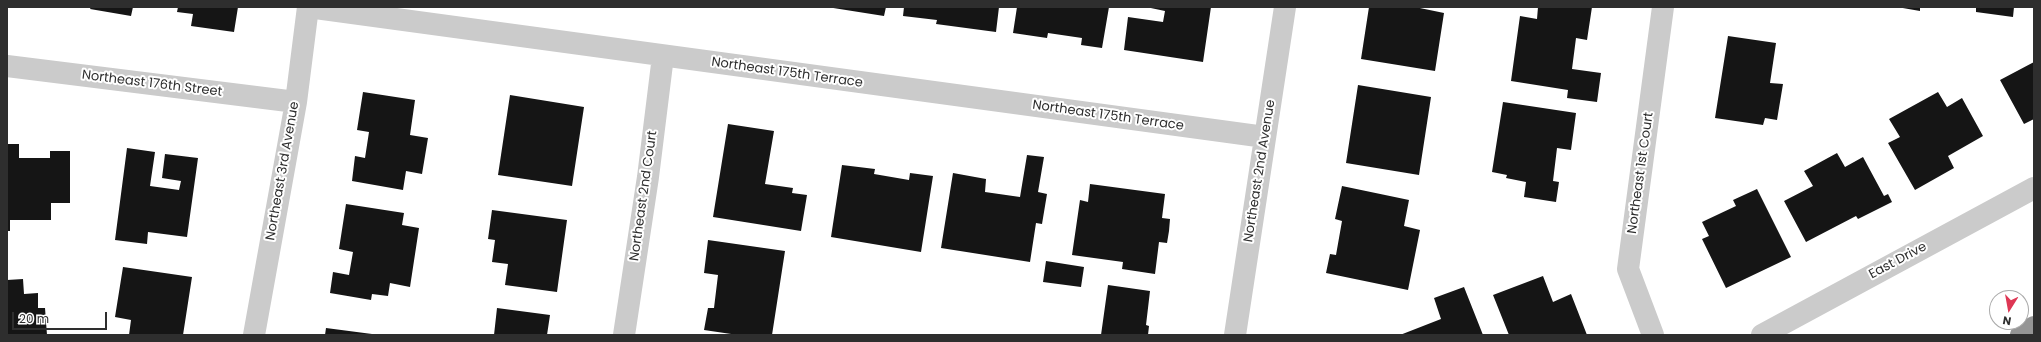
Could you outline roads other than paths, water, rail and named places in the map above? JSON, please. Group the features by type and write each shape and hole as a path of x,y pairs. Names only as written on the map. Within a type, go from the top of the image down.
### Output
{"highway":[{"path":"2021,335 2034,327"}],"street":[{"name":"Northeast 175th Terrace","path":"308,7 1265,138"},
{"name":"Northeast 3rd Avenue","path":"254,335 296,102 308,7"},
{"name":"Northeast 2nd Avenue","path":"1235,335 1285,7"},
{"name":"Northeast 1st Court","path":"1653,335 1628,269 1663,7"},
{"name":"Northeast 2nd Court","path":"624,335 648,177 663,56"},
{"name":"Northeast 176th Street","path":"7,66 296,102"},
{"name":"East Drive","path":"1762,335 2034,188"}]}
